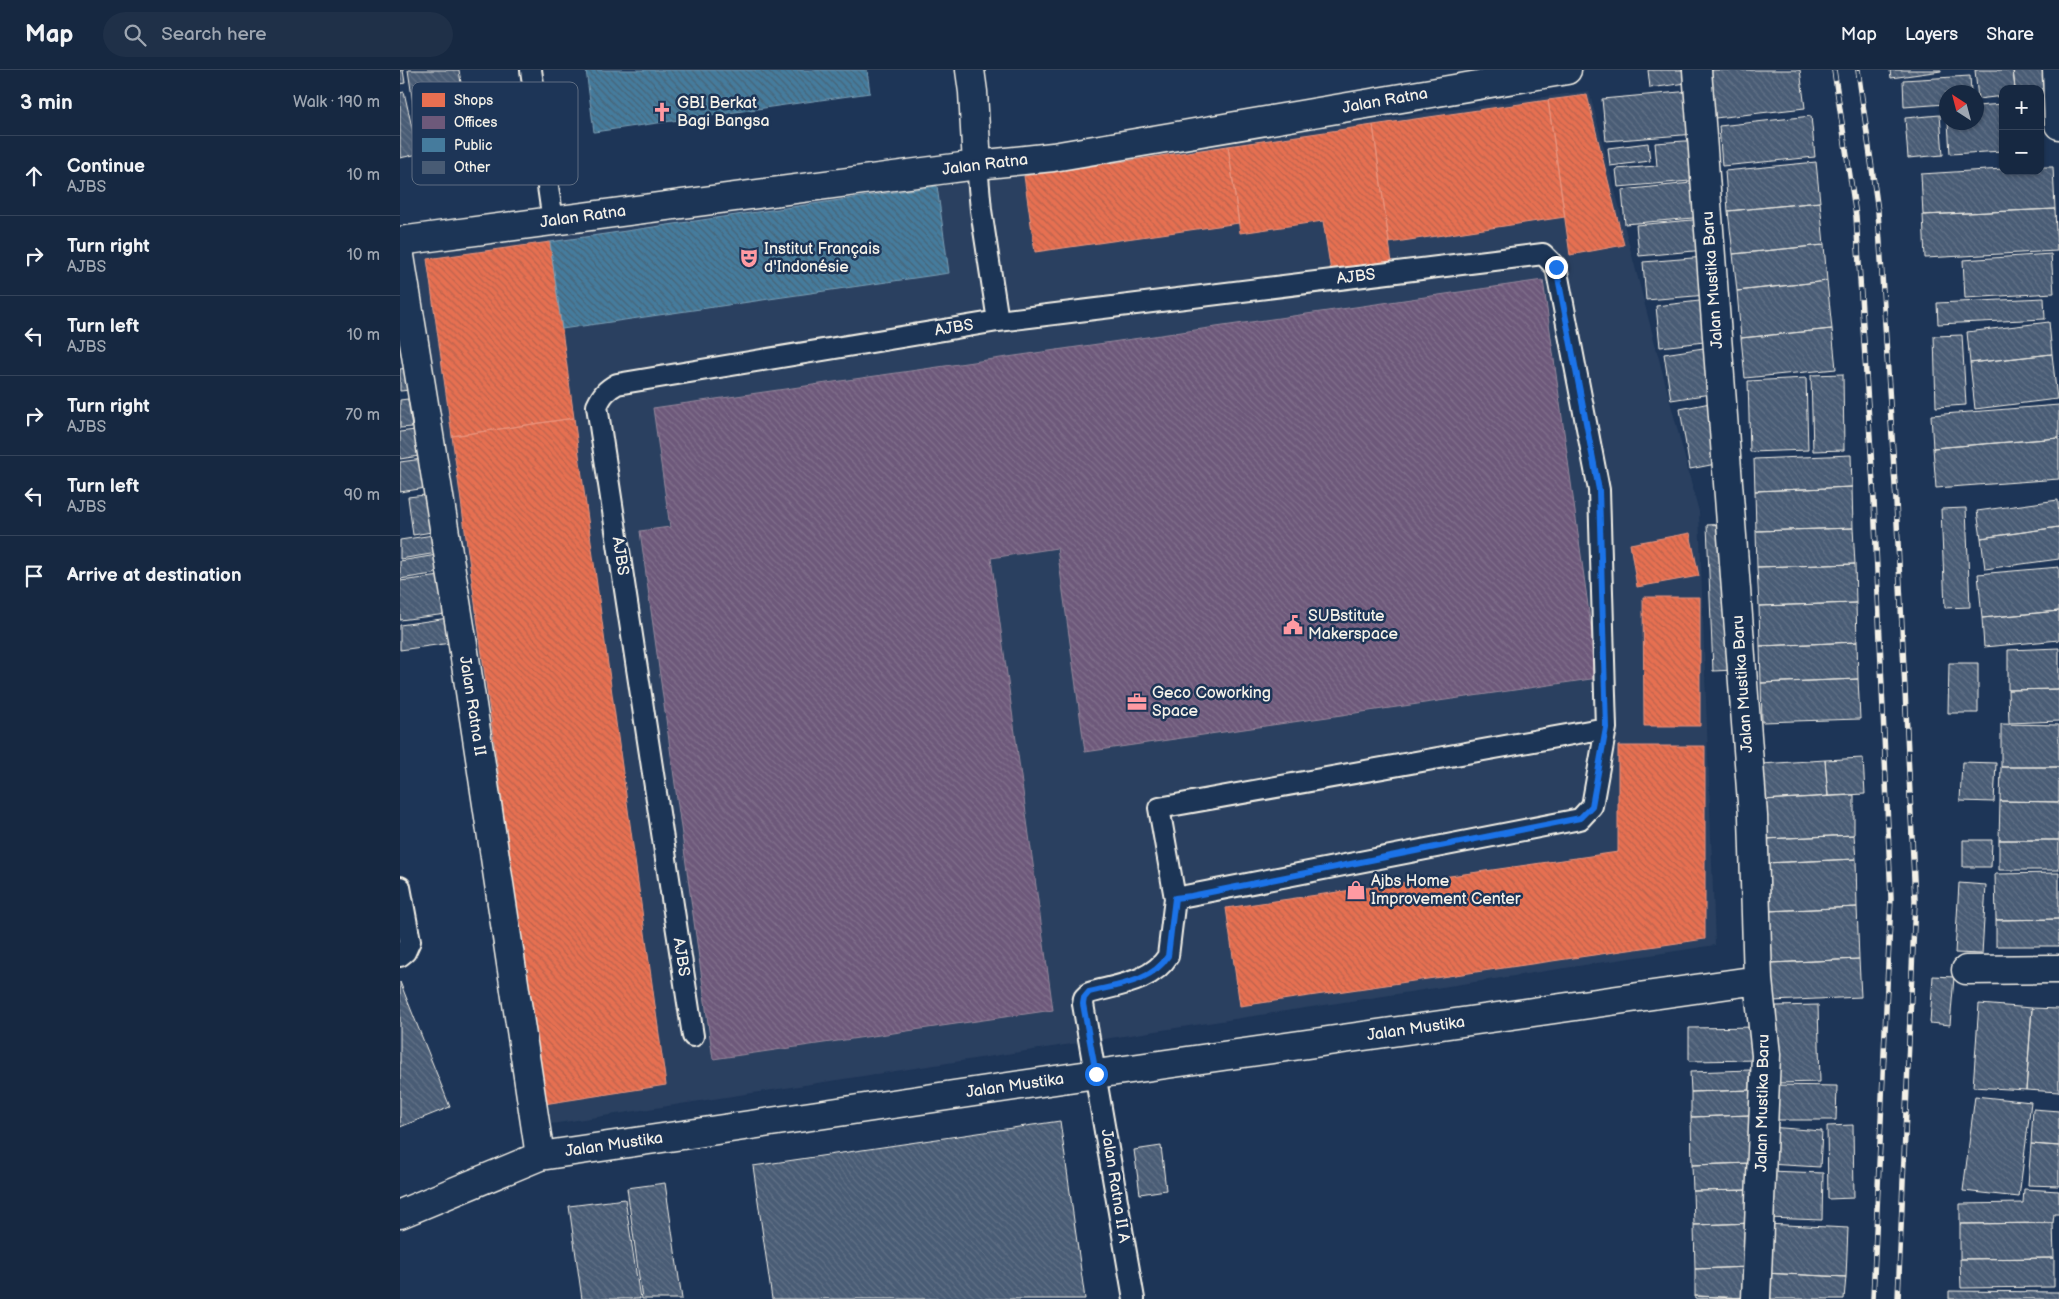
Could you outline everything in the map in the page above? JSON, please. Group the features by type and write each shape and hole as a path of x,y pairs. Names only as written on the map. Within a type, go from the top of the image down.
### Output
{"main road":[{"path":"970,70 977,165"},
{"name":"Jalan Ratna","path":"400,241 1053,156 1567,70"},
{"name":"Jalan Mustika Baru","path":"1697,70 1753,816 1758,980 1766,1055 1756,1299"},
{"path":"2057,70 2059,125"},
{"name":"Jalan Ratna II","path":"400,256 463,645 540,1156"},
{"path":"1966,970 2059,969"},
{"name":"Jalan Mustika","path":"400,1214 540,1156 1096,1074 1758,980"}],"lane":[{"path":"977,165 981,210 998,321"},
{"path":"547,185 552,221"},
{"name":"AJBS","path":"692,1036 597,406 601,396 607,389 617,384 998,321 1543,254 1556,267 1599,490 1606,728 1592,806 1580,818 1175,898"},
{"path":"1096,1074 1083,1004 1084,998 1089,992 1148,976 1163,964 1168,956 1175,898 1159,808 1606,728"},
{"path":"400,888 410,941 405,952 400,956"},
{"name":"Jalan Ratna II A","path":"1096,1074 1134,1299"}],"shaded area":[{"path":"1589,91 1699,512 1715,945 538,1126 404,251"}],"building: Shops":[{"path":"1587,95 1624,245 1570,255 1548,100"},
{"path":"1548,100 1565,217 1389,243 1373,125"},
{"path":"1373,125 1392,263 1331,272 1323,221 1240,233 1228,146"},
{"path":"1228,146 1239,223 1035,252 1024,176"},
{"path":"550,242 574,418 452,436 427,259"},
{"path":"574,418 666,1085 544,1104 452,436"},
{"path":"1690,533 1699,576 1637,587 1630,544"},
{"path":"1643,597 1700,597 1700,726 1644,726"},
{"path":"1618,746 1705,746 1705,939 1240,1006 1226,908 1618,852"}],"building: Offices":[{"path":"1543,280 1598,678 1085,752 1057,548 991,558 1053,1010 713,1059 640,531 670,527 653,408"}],"building: Public":[{"name":"GBI Berkat Bagi Bangsa","path":"586,70 867,70 870,93 594,132"},
{"name":"Institut Français d'Indonésie","path":"937,186 949,273 562,329 550,242"}],"building: Other":[{"path":"400,70 403,70 405,83 400,84"},
{"path":"408,70 459,70 461,82 412,82 412,97"},
{"path":"1648,70 1692,70 1694,82 1650,88"},
{"path":"1710,70 1800,70 1805,108 1715,118"},
{"path":"1890,70 1941,70 1941,71 1891,78"},
{"path":"1975,70 2013,70 2015,85 1999,85 1999,96 1984,98 1984,85 1977,85"},
{"path":"2013,70 2050,70 2053,90 2044,91 2044,85 2015,85"},
{"path":"1970,76 1971,85 1939,85 1939,104 1904,107 1903,80"},
{"path":"1691,91 1695,134 1606,141 1602,99"},
{"path":"404,92 412,127 412,155 400,158 400,93"},
{"path":"1999,104 1999,151 1950,154 1948,130 1984,130 1984,105"},
{"path":"1939,115 1943,155 1908,158 1905,118"},
{"path":"1811,116 1815,157 1722,166 1719,126"},
{"path":"1699,140 1702,180 1618,187 1616,169 1657,166 1655,143"},
{"path":"1648,143 1650,161 1610,166 1608,148"},
{"path":"1816,162 1820,202 1728,211 1725,171"},
{"path":"2044,167 2053,167 2055,209 1923,215 1921,174 1999,169 1999,175 2044,175"},
{"path":"1701,182 1704,217 1625,224 1622,190"},
{"path":"1820,202 1824,245 1733,254 1728,211"},
{"path":"2055,209 2057,251 1925,258 1923,215"},
{"path":"1703,219 1705,250 1639,256 1636,225"},
{"path":"1824,245 1827,281 1737,291 1733,254"},
{"path":"2051,254 2054,293 1965,298 1963,260"},
{"path":"1705,257 1707,295 1646,300 1643,262"},
{"path":"1827,281 1832,329 1741,338 1737,291"},
{"path":"2044,298 2045,319 1938,324 1937,303"},
{"path":"1708,300 1713,341 1660,347 1656,306"},
{"path":"2049,322 2052,354 1970,363 1967,332"},
{"path":"1832,329 1836,369 1745,378 1741,338"},
{"path":"1962,335 1966,405 1936,407 1934,336"},
{"path":"1710,347 1717,393 1671,400 1664,354"},
{"path":"2052,354 2057,399 1975,409 1970,363"},
{"path":"407,368 410,390 400,391 400,369"},
{"path":"1843,374 1844,450 1813,451 1811,375"},
{"path":"1806,378 1808,450 1750,452 1748,381"},
{"path":"408,399 412,427 400,428 400,400"},
{"path":"1715,402 1726,462 1690,469 1680,409"},
{"path":"2059,405 2059,438 1933,448 1931,415"},
{"path":"415,430 419,456 400,459 400,432"},
{"path":"2059,438 2059,479 1936,488 1933,448"},
{"path":"1851,455 1852,487 1755,491 1754,459"},
{"path":"422,459 426,488 400,492 400,462"},
{"path":"1852,487 1853,528 1756,531 1755,491"},
{"path":"433,494 438,531 413,535 408,497"},
{"path":"2058,500 2059,527 1981,538 1977,511"},
{"path":"1966,508 1970,607 1945,608 1941,509"},
{"path":"1730,524 1735,670 1713,671 1707,525"},
{"path":"2059,527 2059,559 1985,569 1981,538"},
{"path":"1853,528 1855,564 1757,567 1756,531"},
{"path":"440,534 443,552 400,559 400,540"},
{"path":"443,554 446,572 400,579 400,561"},
{"path":"1855,564 1856,603 1759,606 1757,567"},
{"path":"2059,567 2059,611 1982,618 1978,574"},
{"path":"449,575 454,613 400,620 400,581"},
{"path":"1856,603 1857,642 1760,646 1759,606"},
{"path":"2059,611 2059,640 1984,647 1982,618"},
{"path":"455,617 458,642 400,650 400,625"},
{"path":"1857,642 1858,679 1761,683 1760,646"},
{"path":"2059,648 2059,689 2008,690 2008,650"},
{"path":"1949,663 1978,663 1978,713 1948,713"},
{"path":"1858,679 1860,719 1762,722 1761,683"},
{"path":"2059,689 2059,721 2009,723 2008,690"},
{"path":"2001,724 2059,725 2059,767 2001,767"},
{"path":"1863,758 1865,794 1828,796 1825,760"},
{"path":"1825,760 1828,796 1763,800 1761,764"},
{"path":"1962,762 1996,763 1994,802 1960,801"},
{"path":"2001,767 2059,767 2059,802 2000,801"},
{"path":"1854,795 1854,835 1765,839 1763,800"},
{"path":"2000,801 2059,802 2059,840 1999,840"},
{"path":"1854,835 1856,859 1765,863 1765,839"},
{"path":"1963,840 1992,840 1991,867 1963,867"},
{"path":"1999,840 2059,840 2059,870 1999,870"},
{"path":"1856,859 1857,907 1768,911 1765,863"},
{"path":"2059,873 2059,919 1996,920 1995,874"},
{"path":"1959,883 1986,885 1982,954 1955,953"},
{"path":"1857,907 1859,959 1770,963 1768,911"},
{"path":"2059,919 2059,946 1996,946 1996,920"},
{"path":"1859,959 1861,997 1772,1001 1773,983 1770,963"},
{"path":"1933,976 1954,977 1950,1025 1930,1023"},
{"path":"400,982 450,1107 400,1127"},
{"path":"1979,1004 2032,1008 2026,1090 1973,1087"},
{"path":"1818,1005 1820,1082 1777,1083 1776,1006"},
{"path":"2032,1008 2059,1009 2059,1092 2026,1090"},
{"path":"1759,1027 1759,1060 1689,1061 1689,1028"},
{"path":"1750,1070 1750,1090 1691,1092 1690,1072"},
{"path":"1772,1085 1837,1086 1836,1120 1771,1120"},
{"path":"1750,1090 1750,1115 1691,1117 1691,1092"},
{"path":"1975,1096 2031,1102 2019,1197 1963,1191"},
{"path":"2033,1109 2059,1111 2059,1146 2031,1144"},
{"path":"1750,1115 1751,1163 1692,1165 1691,1117"},
{"path":"1060,1121 1085,1299 772,1299 753,1166"},
{"path":"1853,1125 1854,1198 1828,1199 1827,1126"},
{"path":"1769,1127 1822,1131 1820,1167 1767,1164"},
{"path":"2031,1144 2059,1146 2059,1186 2028,1185"},
{"path":"1161,1146 1166,1190 1140,1194 1134,1150"},
{"path":"1751,1163 1752,1190 1693,1191 1692,1165"},
{"path":"1768,1171 1823,1173 1822,1220 1767,1218"},
{"path":"665,1183 682,1299 642,1299 627,1188"},
{"path":"2024,1189 2059,1191 2059,1214 2054,1214 2053,1223 1960,1224 1960,1204 2023,1203"},
{"path":"1752,1190 1753,1223 1694,1225 1693,1191"},
{"path":"625,1199 640,1299 582,1299 569,1206"},
{"path":"1753,1223 1750,1267 1695,1269 1694,1225"},
{"path":"2053,1223 2054,1258 1960,1259 1960,1224"},
{"path":"1765,1224 1848,1228 1846,1277 1763,1273"},
{"path":"2054,1258 2054,1287 1961,1288 1960,1259"},
{"path":"1750,1267 1747,1298 1695,1296 1695,1269"},
{"path":"1763,1273 1846,1277 1844,1299 1762,1299"},
{"path":"1949,1291 2059,1292 2059,1299 1949,1299"},
{"path":"1695,1296 1747,1298 1695,1299"}],"railway":[{"path":"1834,70 1856,216 1874,500 1891,898 1873,1299"},
{"path":"1858,70 1878,211 1896,501 1915,900 1898,1299"}],"place":[{"name":"GBI Berkat Bagi Bangsa","path":"662,112"},
{"name":"Institut Français d'Indonésie","path":"749,258"},
{"name":"SUBstitute Makerspace","path":"1293,625"},
{"name":"Geco Coworking Space","path":"1137,702"},
{"name":"Ajbs Home Improvement Center","path":"1356,890"}],"route":[{"path":"1096,1074 1083,1004 1084,998 1089,992 1148,976 1163,964 1168,956 1175,898 1580,818 1592,806 1606,728 1599,490 1556,267"}]}
